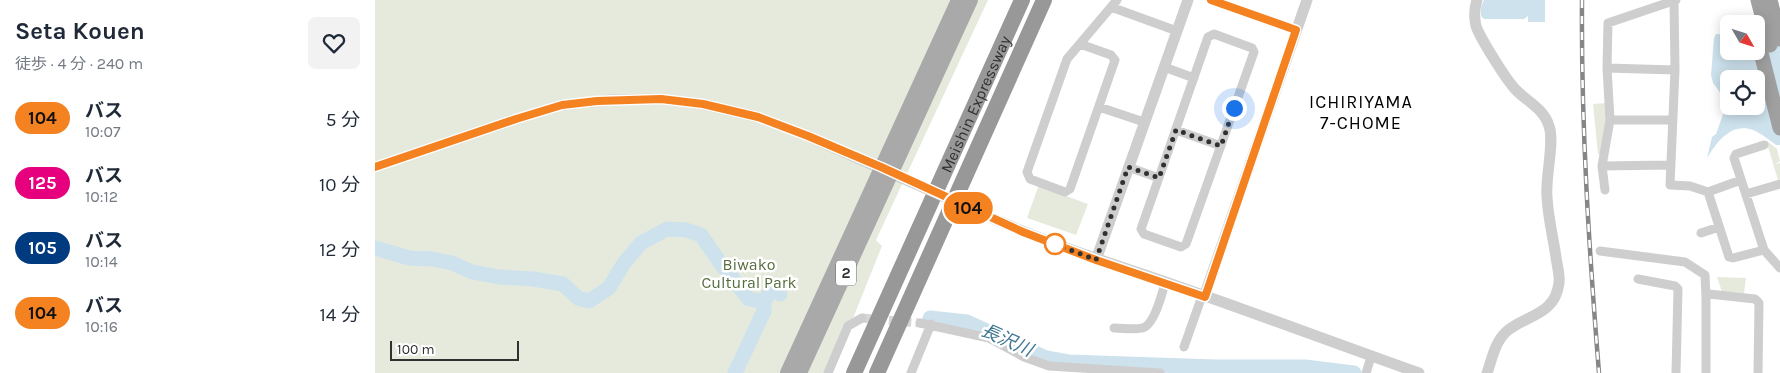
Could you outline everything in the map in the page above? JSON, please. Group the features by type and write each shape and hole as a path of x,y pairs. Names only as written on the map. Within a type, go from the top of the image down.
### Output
{"highway":[{"name":"Meishin Expressway","path":"854,373 1022,0"},
{"name":"Meishin Expressway","path":"877,373 1044,0"},
{"path":"1747,0 1751,15"},
{"path":"1758,0 1780,85"},
{"path":"1770,0 1780,39"},
{"path":"1763,60 1780,128"}],"main road":[{"name":"2","path":"800,373 958,0"},
{"name":"2","path":"787,373 971,0"}],"street":[{"path":"1096,260 1188,0"},
{"path":"1211,0 1296,30"},
{"path":"1184,347 1307,0"},
{"path":"1477,0 1475,19 1477,28 1485,42 1513,86 1539,110 1549,125 1551,137 1547,170 1547,197 1560,280 1556,296 1546,308 1513,327 1502,336 1496,346 1487,373"},
{"path":"1605,190 1602,166 1610,120 1607,68 1608,23 1675,0 1675,70 1669,185 1690,186 1708,192 1741,180"},
{"path":"1080,44 1111,55 1115,60 1070,189 1065,192 1030,179 1027,172 1067,59 1114,4 1177,31"},
{"path":"1214,34 1253,50 1186,244 1181,247 1144,234 1141,229 1194,78 1208,37 1214,34"},
{"path":"1164,67 1194,78"},
{"path":"1607,68 1675,70"},
{"path":"375,167 562,105 592,101 661,99 703,104 758,117 886,170 1032,235 1096,260 1419,373"},
{"path":"1099,107 1145,122"},
{"path":"1610,120 1673,120"},
{"path":"1176,130 1221,146"},
{"path":"1764,144 1736,154 1734,158 1764,250 1780,268"},
{"path":"1602,166 1669,166"},
{"path":"1128,167 1159,178"},
{"path":"1746,194 1780,184"},
{"path":"1708,192 1729,257 1733,258 1764,250"},
{"path":"1701,233 1719,227"},
{"path":"1600,251 1685,262 1705,275 1706,373"},
{"path":"1638,279 1675,286 1678,289 1676,373"},
{"path":"1114,328 1141,329 1147,326 1151,321 1165,283"},
{"path":"1705,298 1709,294 1755,299 1759,303 1758,373"},
{"path":"828,373 848,326 861,318"},
{"path":"920,323 989,338 1024,357 1049,366 1159,373"},
{"path":"911,373 931,324"},
{"path":"1366,373 1371,356"}],"green space":[{"name":"Biwako Cultural Park","path":"375,0 988,0 876,240 882,246 831,373 375,373"},
{"path":"1606,103 1607,120 1602,155 1598,154 1593,104"},
{"path":"1766,140 1777,149 1780,161 1775,164 1780,163 1780,179 1778,180"},
{"path":"1039,186 1088,204 1076,235 1027,218"},
{"path":"1717,277 1746,278 1744,293 1722,292"}],"water":[{"path":"1484,0 1545,0 1545,22 1528,22 1528,16 1524,19 1484,19 1481,16 1481,7"},
{"path":"1780,18 1780,145 1776,145 1753,130 1738,129 1725,135 1707,158 1712,137 1716,134 1723,115 1765,115 1765,70 1720,70 1720,92 1713,83 1711,75 1714,38 1716,34 1720,34 1720,60 1765,60 1765,39"}],"waterway":[{"path":"375,248 409,258 432,259 452,263 472,272 563,284 578,298 589,301 609,288 624,263 641,243 667,229 686,230 701,235 749,299 764,302 768,295 775,290 780,294"},
{"path":"735,373 764,311 764,302"},
{"name":"長沢川","path":"930,318 967,322 1046,358 1069,362 1215,367 1305,367 1354,373"},
{"path":"740,364 740,373"}],"tunnel":[{"path":"862,318 920,323"}],"railway":[{"path":"1582,0 1586,187 1599,373"}],"bus line":[{"name":"104","path":"375,167 562,105 610,100 661,99 703,104 758,117 808,136 1023,232 1096,260 1205,297 1296,30 1211,0"}],"district":[{"name":"ICHIRIYAMA 7-CHOME","path":"1361,112"}],"route":[{"path":"1055,244 1096,260 1128,167 1159,178 1176,130 1221,146 1234,108"}]}
